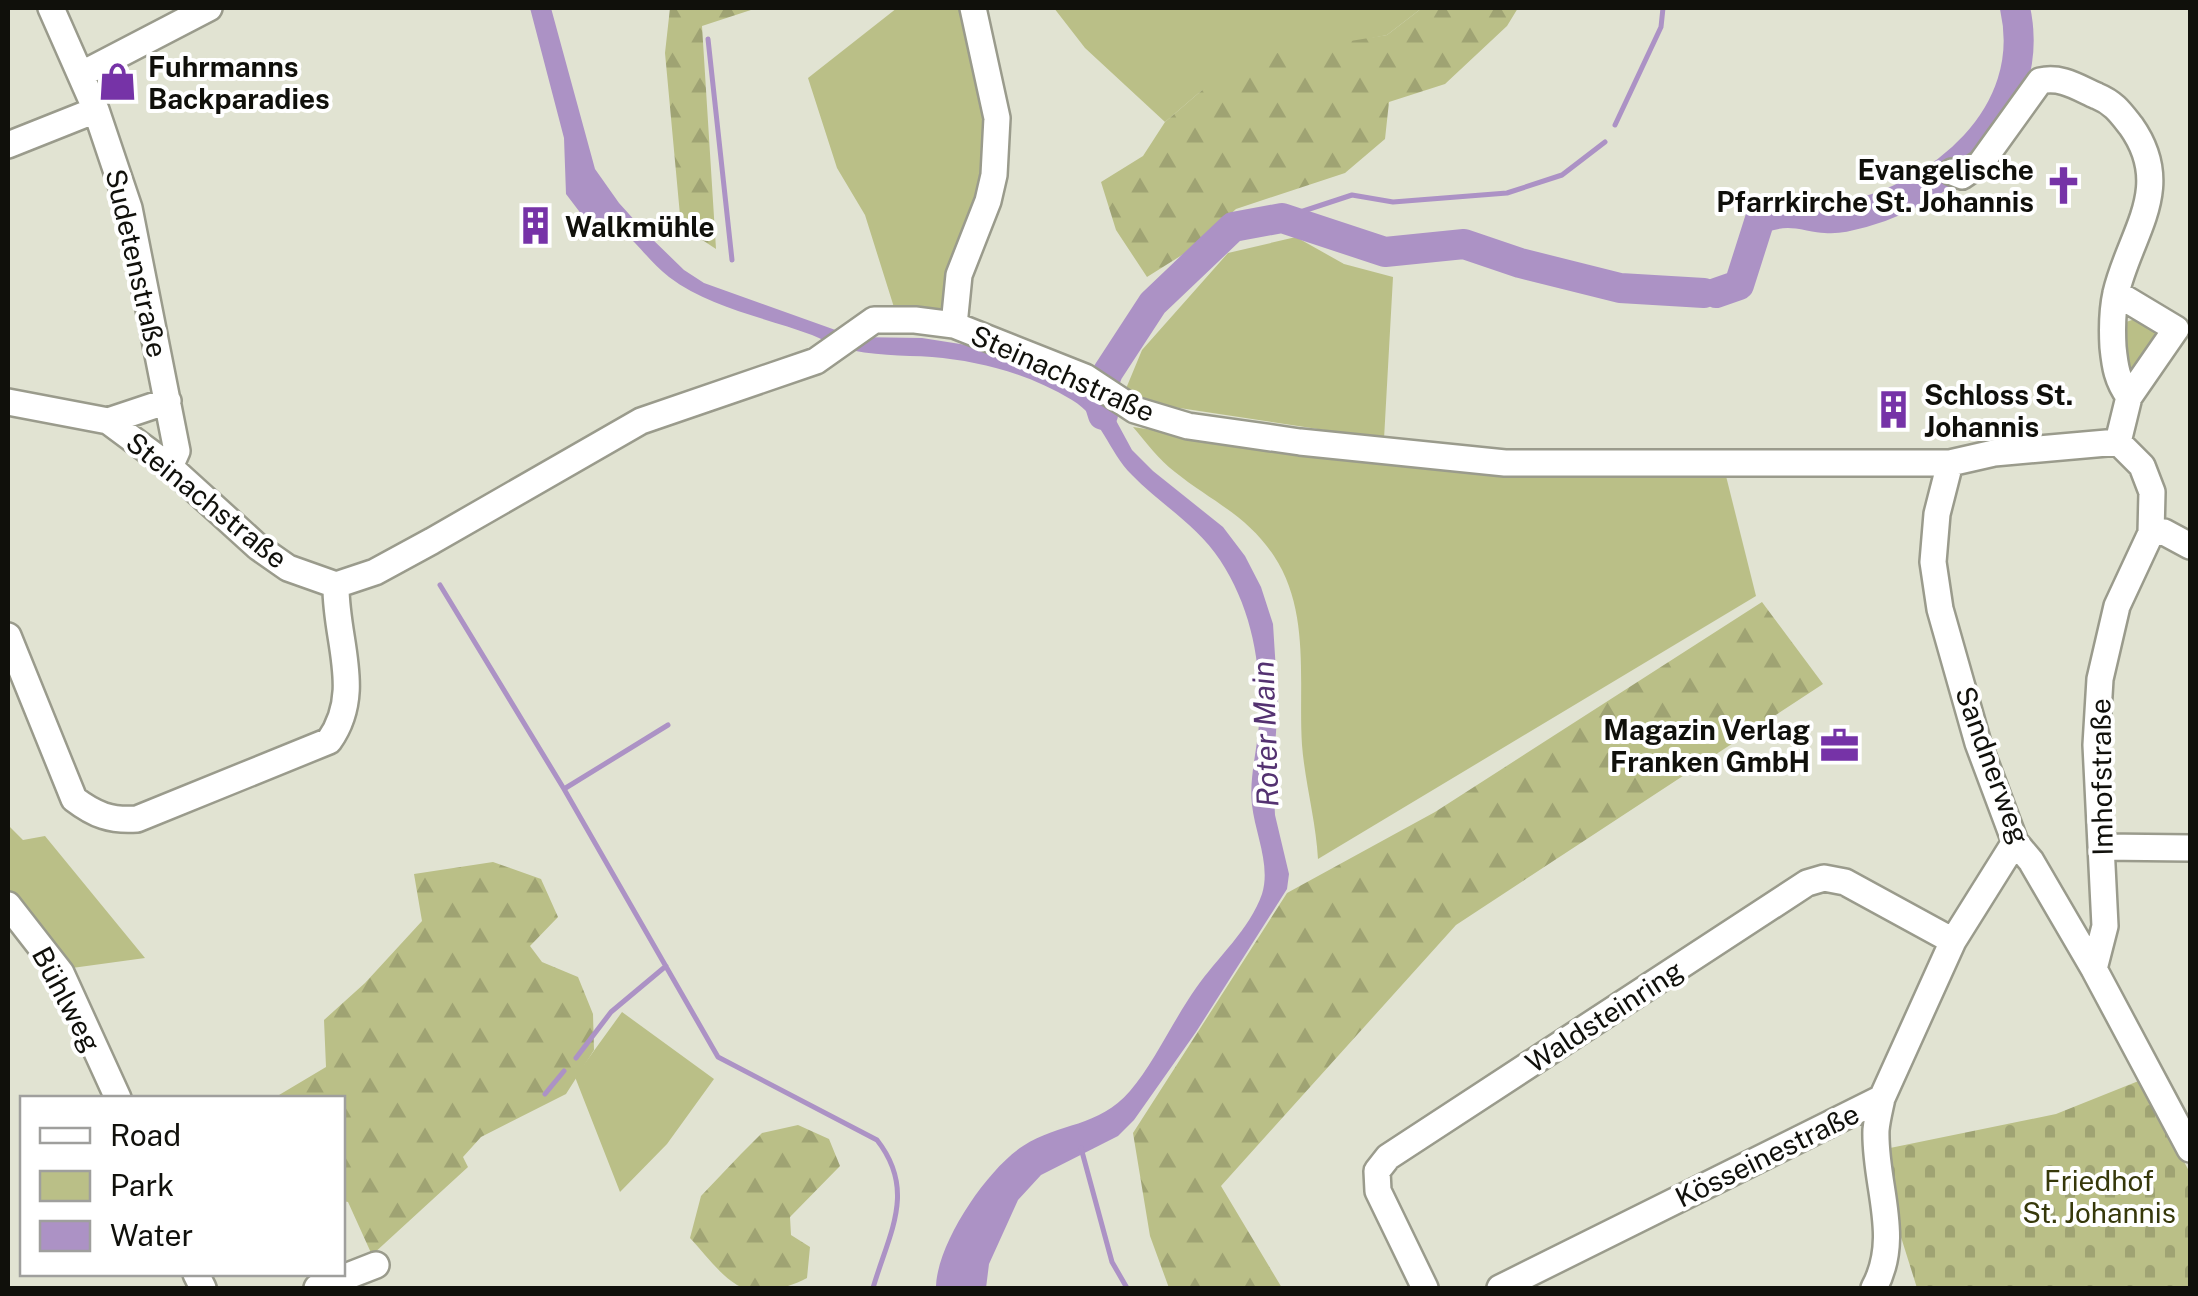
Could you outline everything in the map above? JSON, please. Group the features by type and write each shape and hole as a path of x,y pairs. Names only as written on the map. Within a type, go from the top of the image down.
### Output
{"street":[{"name":"Sudetenstraße","path":"51,8 82,74 129,208 177,451 170,467"},
{"path":"82,74 209,8"},
{"path":"954,325 958,275 988,201 994,175 997,118 973,8"},
{"path":"1952,172 1962,176 1982,163 2040,82 2056,78 2114,103 2143,143 2149,162 2143,226 2129,252 2111,326 2118,381 2129,397"},
{"path":"8,144 96,110"},
{"path":"2116,294 2184,330 2129,397 2118,442 2142,466 2152,492 2151,533 2164,532 2190,546"},
{"name":"Steinachstraße","path":"8,402 108,421 170,467 258,547 288,568 336,584 375,572 641,421 816,361 874,320 954,325 1085,377 1135,410 1188,426 1505,463 1950,464 1994,453 2118,442"},
{"path":"108,421 168,401"},
{"name":"Sandnerweg","path":"1950,464 1937,514 1932,562 1939,602 1978,744 2015,842 2032,861 2094,969 2190,1149"},
{"name":"Imhofstraße","path":"2094,969 2106,926 2096,745 2100,678 2116,606 2151,533"},
{"path":"8,636 74,799 93,814 118,820 137,818 329,741 344,718 348,701 336,614 336,584"},
{"name":"Kösseinestraße","path":"1500,1288 1882,1098 1953,942 2015,842"},
{"path":"2102,847 2190,848"},
{"name":"Waldsteinring","path":"1425,1288 1378,1191 1377,1172 1388,1156 1807,884 1824,878 1845,882 1953,942"},
{"name":"Bühlweg","path":"8,905 61,973 117,1096"},
{"path":"1874,1288 1888,1246 1876,1132 1882,1098"},
{"path":"327,1287 376,1266"}],"green space":[{"path":"670,8 757,8 702,26 716,249 681,226 665,53"},
{"path":"897,8 973,8 997,118 954,325 898,320 865,215 837,168 808,78"},
{"path":"1054,8 1422,8 1387,35 1328,47 1201,91 1165,122 1085,48"},
{"path":"1422,8 1518,8 1507,26 1445,84 1389,102 1385,139 1345,173 1236,209 1190,250 1147,277 1116,230 1101,182 1143,156 1165,122 1201,91 1265,55 1387,35"},
{"path":"1296,237 1344,264 1393,277 1384,439 1153,404 1125,391 1142,350 1228,253"},
{"path":"2138,318 2161,330 2135,376 2122,375 2123,323"},
{"path":"1133,427 1249,444 1725,472 1756,596 1318,859 1302,745 1298,624 1286,578 1252,530 1169,467"},
{"path":"1762,602 1823,684 1456,925 1221,1186 1282,1288 1169,1288 1150,1236 1133,1133 1287,893 1435,812"},
{"path":"8,825 23,840 45,836 145,958 72,968 51,938 8,891"},
{"path":"493,862 541,879 558,917 530,946 542,962 578,977 593,1014 594,1050 566,1094 481,1137 463,1157 468,1167 372,1255 345,1201 345,1096 277,1096 326,1067 324,1020 365,983 422,921 414,874"},
{"path":"622,1012 714,1079 667,1144 620,1192 575,1077"},
{"name":"Friedhof St. Johannis","path":"2141,1080 2190,1173 2190,1288 1917,1288 1895,1218 1890,1148 2056,1114"},
{"path":"798,1125 829,1139 840,1166 790,1217 791,1235 810,1247 807,1278 773,1289 745,1288 724,1275 690,1238 701,1196 762,1133"}],"water":[{"path":"530,8 551,8 595,169 619,203 684,270 704,283 855,337 922,338 992,349 1106,402 1132,450 1223,527 1245,556 1261,587 1273,624 1278,703 1273,776 1275,815 1289,874 1287,889 1196,1032 1134,1120 1118,1136 1041,1175 1018,1200 989,1264 986,1288 936,1288 944,1251 979,1190 1023,1146 1105,1112 1130,1091 1196,988 1250,919 1262,894 1264,860 1251,795 1259,724 1259,680 1253,638 1240,598 1211,547 1132,475 1091,416 1072,400 1004,370 950,359 853,351 720,304 669,277 632,239 612,225 585,219 566,194 564,138"}],"waterway":[{"path":"1615,125 1661,27 1663,8"},
{"name":"Roter Main","path":"1716,293 1739,285 1760,219 1784,213 1844,217 1880,207 1947,171 1975,146 1997,116 2012,83 2019,47 2015,8"},
{"path":"708,39 732,260"},
{"path":"1282,218 1352,195 1393,202 1507,193 1562,175 1605,142"},
{"name":"Roter Main","path":"1103,415 1098,399 1108,372 1153,303 1233,227 1282,218 1385,252 1464,244 1520,263 1620,288 1704,293"},
{"path":"440,585 564,789 718,1057 877,1140 889,1159 896,1177 896,1212 873,1288"},
{"path":"564,789 668,725"},
{"path":"576,1058 611,1012 666,966"},
{"path":"545,1094 564,1071"},
{"name":"Roter Main","path":"1081,1148 1112,1262 1127,1288"}],"place":[{"name":"Fuhrmanns Backparadies","path":"118,82"},
{"name":"Evangelische Pfarrkirche St. Johannis","path":"2064,185"},
{"name":"Walkmühle","path":"535,226"},
{"name":"Schloss St. Johannis","path":"1894,410"},
{"name":"Magazin Verlag Franken GmbH","path":"1840,745"}]}
